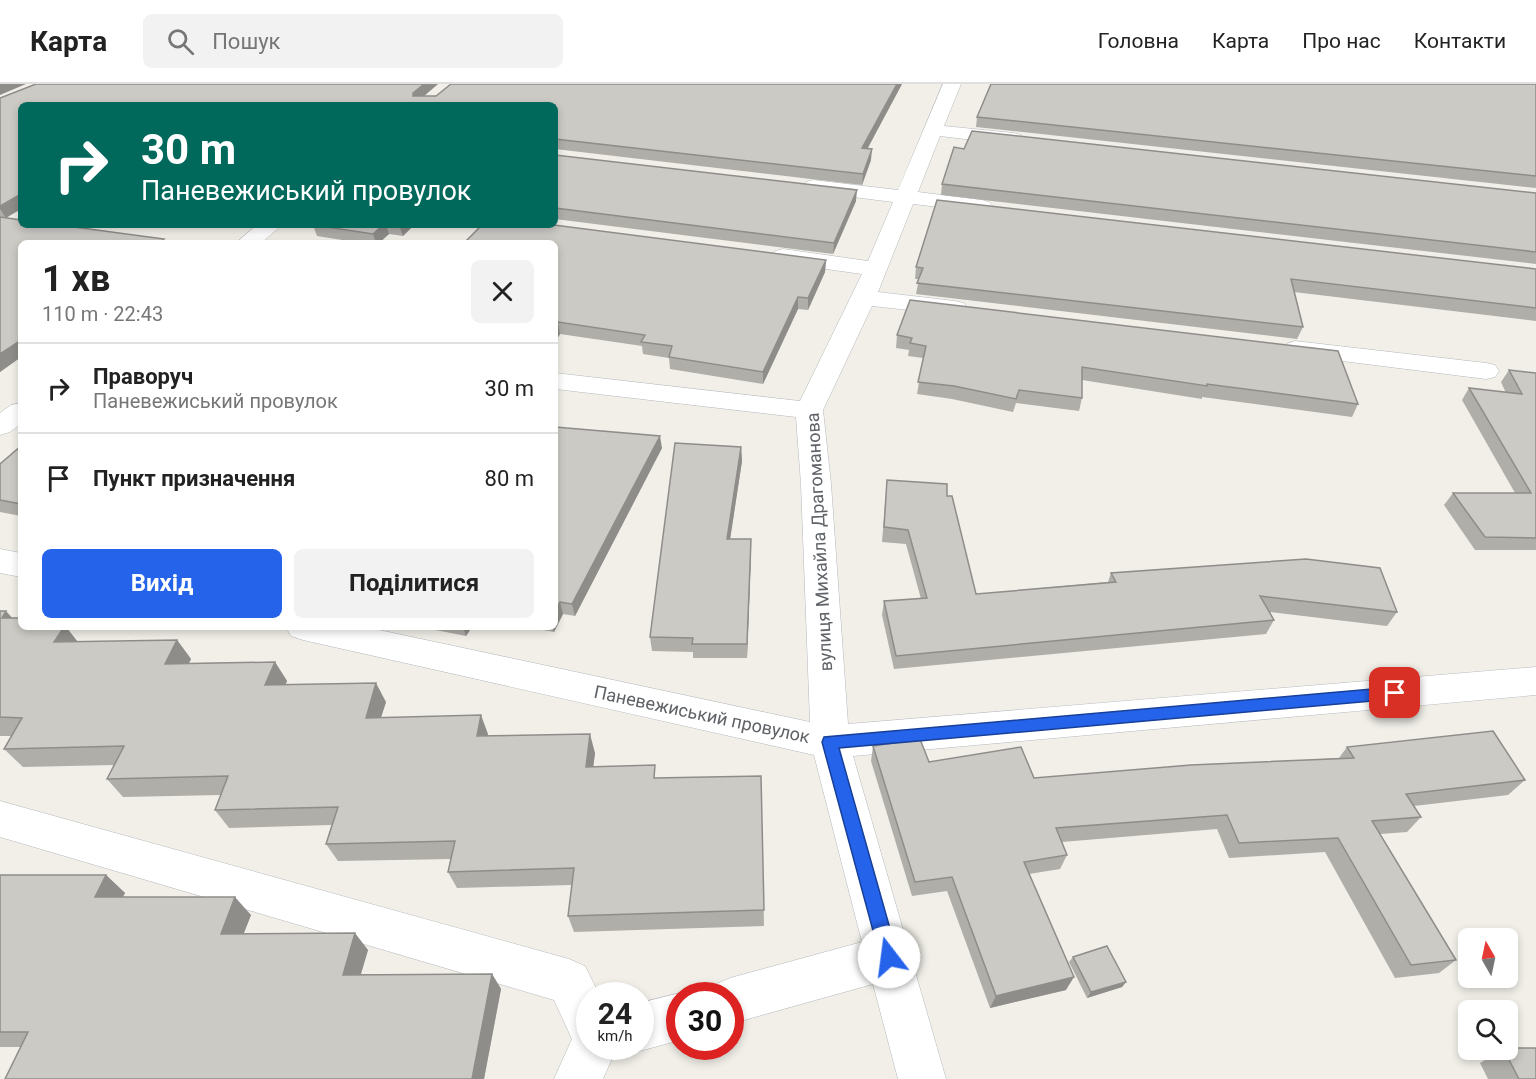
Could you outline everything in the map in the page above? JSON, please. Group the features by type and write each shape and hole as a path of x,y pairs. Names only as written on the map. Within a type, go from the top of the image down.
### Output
{"street":[{"name":"вулиця Михайла Драгоманова","path":"922,1079 830,742 816,484 809,410 864,298 952,84"},
{"path":"932,130 1039,142"},
{"path":"788,183 1000,208"},
{"path":"251,240 268,228"},
{"path":"760,254 876,268"},
{"path":"864,298 982,311"},
{"path":"1275,346 1486,371"},
{"path":"558,381 809,410"},
{"path":"0,426 18,413"},
{"path":"0,561 18,565"},
{"name":"Паневежиський провулок","path":"317,630 830,742 1536,681"},
{"path":"0,819 569,982 576,996"},
{"path":"744,997 889,957"},
{"path":"578,1079 587,1060"}],"building":[{"path":"36,84 424,84 413,93 413,96 436,96 451,84 897,84 862,148 872,149 863,174 558,139 558,102 18,102 18,196 0,206 0,98"},
{"path":"991,84 1536,84 1536,176 977,117"},
{"path":"972,131 1536,193 1536,252 942,184 954,147 964,149"},
{"path":"558,155 857,190 834,243 558,208"},
{"path":"937,200 1536,269 1536,308 1291,279 1303,327 917,283 923,268 916,267"},
{"path":"0,217 18,220 18,228 82,228 164,239 18,240 18,342 0,354"},
{"path":"558,226 826,260 808,298 798,297 763,372 669,357 672,346 641,342 645,335 558,322 558,240 467,240 479,228 558,228"},
{"path":"334,228 380,228 373,234"},
{"path":"910,300 1338,351 1358,404 1207,384 1207,386 1082,367 1082,398 1019,390 1016,399 954,386 918,382 926,346 910,343 912,338 897,335"},
{"path":"1509,370 1536,373 1536,538 1485,537 1453,493 1531,493 1469,388 1522,394"},
{"path":"558,427 660,436 572,604 560,602 558,606"},
{"path":"675,443 741,447 727,539 751,539 747,644 692,644 693,638 650,637"},
{"path":"18,449 18,503 0,500 0,464"},
{"path":"887,480 947,484 947,496 952,496 976,594 1116,582 1111,573 1306,559 1380,568 1397,612 1260,596 1274,620 896,656 884,601 927,598 908,530 884,527"},
{"path":"0,611 6,611 2,618 18,618 18,630 62,630 54,642 177,640 165,664 275,662 265,685 376,683 366,718 481,715 477,736 590,734 586,767 655,765 654,778 761,776 764,910 568,916 574,868 448,872 455,841 326,844 338,807 215,810 228,776 107,779 124,746 4,749 22,718 0,717"},
{"path":"1493,731 1525,780 1406,794 1421,817 1372,821 1456,960 1411,965 1338,838 1239,843 1227,815 1056,828 1067,855 1024,862 1074,977 996,996 952,877 915,882 873,746 920,739 929,762 1021,747 1034,778 1191,765 1354,758 1347,747"},
{"path":"0,875 106,875 95,897 235,897 221,934 355,933 343,975 492,974 472,1079 5,1079 28,1032 0,1032"},
{"path":"1107,946 1126,982 1091,992 1073,957"},
{"path":"1518,1048 1536,1048 1536,1079 1519,1079 1509,1060 1518,1060"}],"route":[{"path":"889,957 830,742 1395,693"}]}
